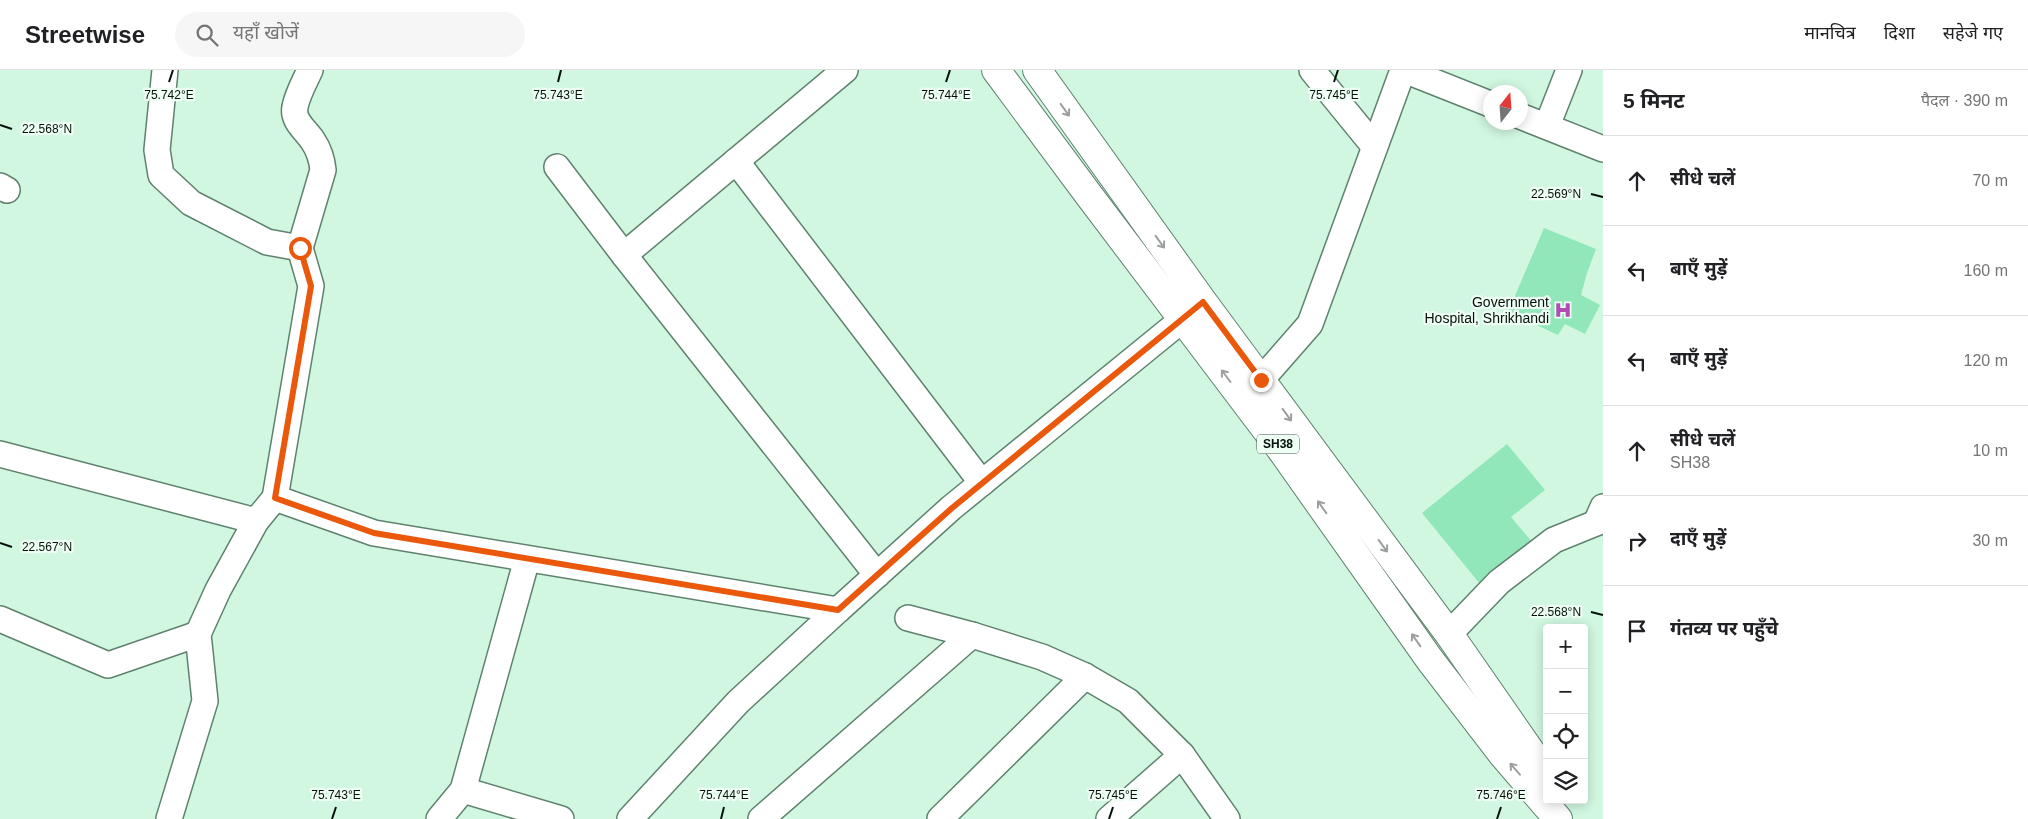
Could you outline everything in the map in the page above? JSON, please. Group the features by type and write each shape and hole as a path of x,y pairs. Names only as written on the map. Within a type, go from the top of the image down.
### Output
{"main road":[{"name":"SH38","path":"996,70 1088,194 1193,310 1261,380 1449,634 1543,769"},
{"name":"SH38","path":"1037,70 1280,448 1430,660 1503,755 1558,819"},
{"path":"1566,804 1575,819"}],"street":[{"path":"165,70 157,150 160,175 191,203 267,242 300,248"},
{"path":"168,819 205,701 198,634 218,590 256,521 275,498 311,286 300,248 323,170 322,159 314,141 300,124 295,114 295,107 310,70"},
{"path":"624,255 845,70"},
{"path":"1312,70 1374,146"},
{"path":"1261,380 1310,324 1374,146 1404,70 1483,101"},
{"path":"1547,126 1569,70"},
{"path":"1528,119 1603,149"},
{"path":"736,160 982,483"},
{"path":"557,167 876,575"},
{"path":"630,819 738,702 876,575 982,483 1193,310"},
{"path":"0,454 256,521"},
{"path":"275,498 374,533 838,610"},
{"path":"1449,634 1499,582 1554,540 1596,523 1603,508"},
{"path":"439,819 463,790 527,559"},
{"path":"0,618 108,665 198,634"},
{"path":"908,618 972,635 1042,657 1084,676 1128,701 1182,755 1227,819"},
{"path":"761,819 972,635"},
{"path":"940,819 1084,676"},
{"path":"1109,819 1182,755"},
{"path":"463,790 561,819"}],"building":[{"path":"1544,228 1596,249 1581,295 1600,305 1585,334 1565,324 1558,335 1508,312"},
{"path":"1507,444 1545,490 1511,517 1532,542 1480,584 1422,513"}],"place":[{"name":"Government Hospital, Shrikhandi","path":"1563,310"}],"route":[{"path":"300,248 311,286 275,498 374,533 838,610 952,508 1203,302 1261,380"}]}
